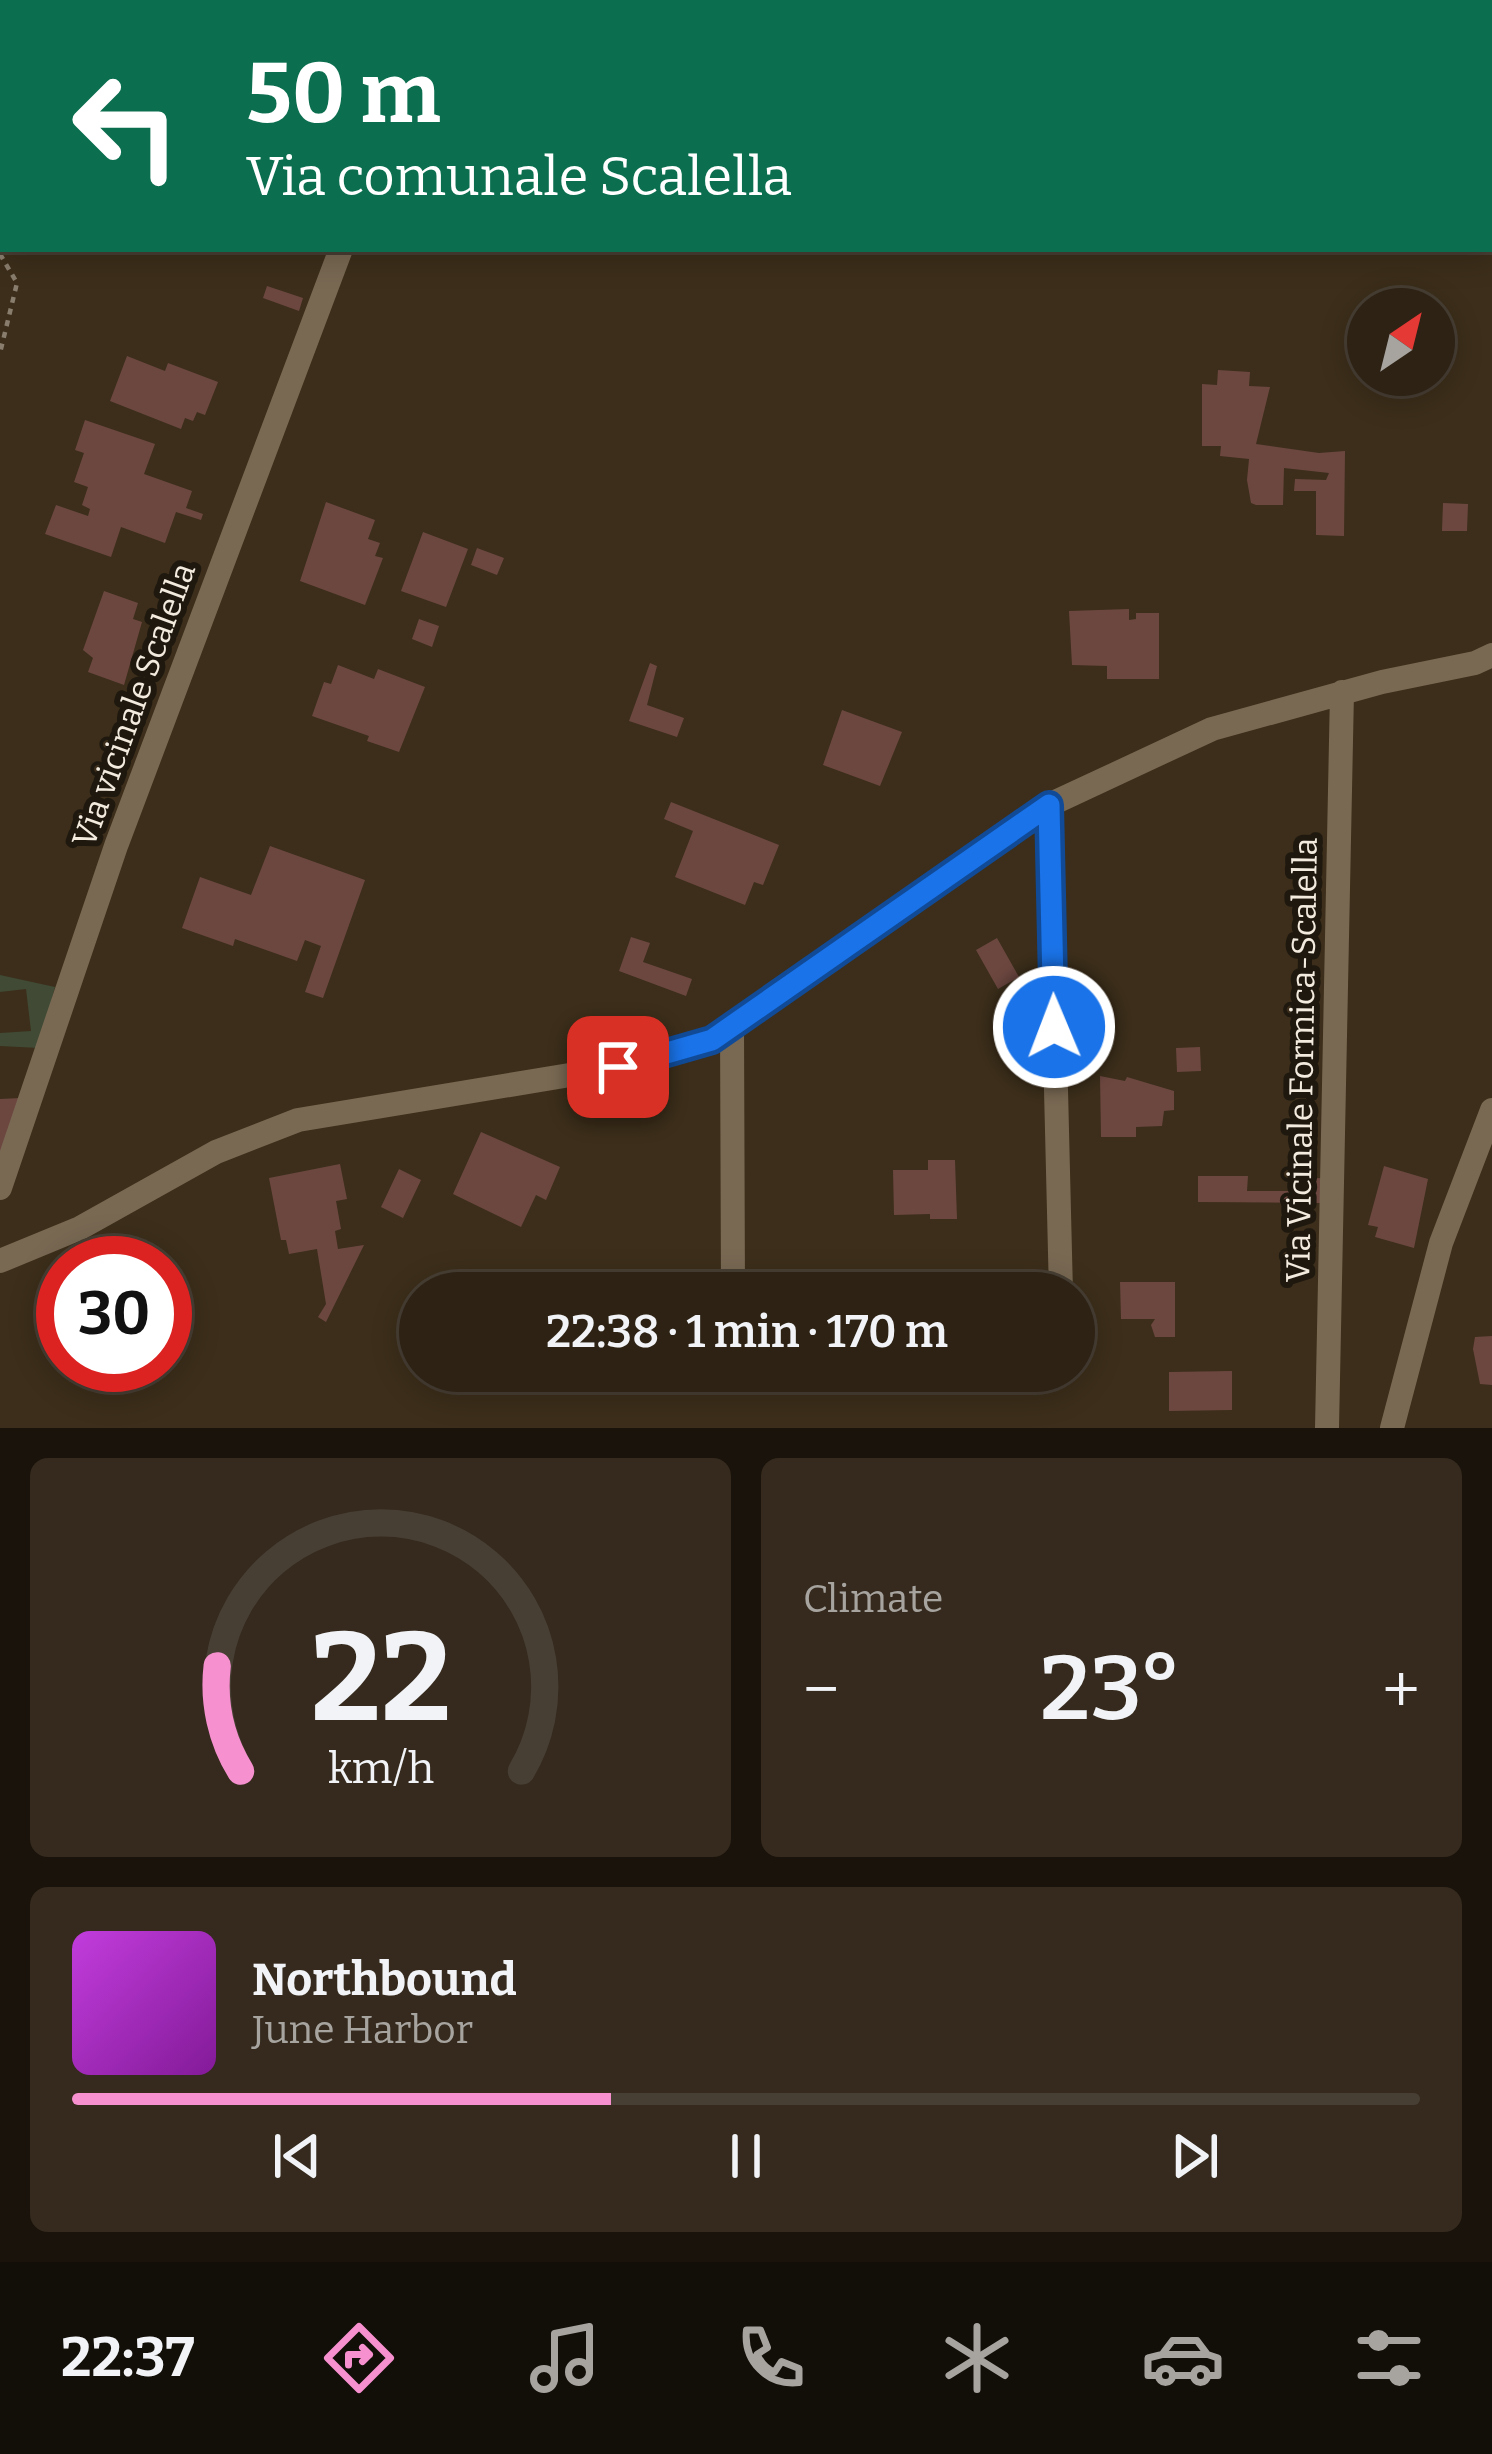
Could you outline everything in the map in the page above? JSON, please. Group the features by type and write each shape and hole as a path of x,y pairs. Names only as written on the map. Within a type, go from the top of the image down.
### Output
{"street":[{"name":"Via vicinale Scalella","path":"0,1188 116,846 340,252"},
{"path":"0,1262 80,1228 216,1152 298,1120 618,1067 712,1040 1049,805 1212,729 1492,655"},
{"name":"Via Vicinale Formica-Scalella","path":"1328,1428 1342,692"},
{"path":"1049,805 1060,1272"},
{"path":"732,1026 733,1272"},
{"path":"1391,1428 1441,1243 1492,1110"}],"path":[{"path":"0,254 17,283 0,353"}],"green space":[{"path":"0,975 55,987 39,1048 0,1046 0,1033 31,1031 26,989 0,992"}],"building":[{"path":"267,286 303,298 299,311 263,298"},
{"path":"127,356 165,371 168,363 218,382 205,415 197,412 193,421 185,418 181,429 110,401"},
{"path":"1218,370 1250,372 1249,386 1270,387 1256,444 1319,453 1345,451 1344,536 1316,535 1316,491 1294,491 1295,479 1326,480 1329,473 1284,468 1283,505 1256,505 1251,503 1247,480 1249,459 1220,456 1221,446 1202,446 1202,384 1217,385"},
{"path":"85,420 155,444 144,474 192,491 186,508 203,514 201,520 176,512 165,543 121,527 111,557 45,534 56,505 88,516 90,509 82,505 88,487 74,482 84,453 75,450"},
{"path":"326,502 375,520 368,539 380,543 375,556 383,558 365,605 300,581"},
{"path":"1443,503 1468,504 1467,531 1442,531"},
{"path":"423,532 468,549 446,607 401,591"},
{"path":"477,548 504,558 497,575 471,565"},
{"path":"104,591 138,603 133,619 142,622 124,685 88,672 93,658 83,650"},
{"path":"1129,609 1129,620 1136,619 1136,613 1159,613 1159,679 1107,679 1107,666 1072,665 1069,611"},
{"path":"419,619 439,626 432,647 412,639"},
{"path":"650,663 657,666 647,705 684,718 677,737 629,721"},
{"path":"338,665 374,679 378,669 425,687 399,752 312,716 324,682 331,684"},
{"path":"842,710 902,732 880,786 823,765"},
{"path":"671,802 779,845 763,885 754,882 745,905 675,877 693,831 664,819"},
{"path":"270,846 365,880 323,998 305,992 321,946 305,940 297,961 235,939 233,946 182,928 200,877 251,895"},
{"path":"631,937 650,943 643,962 692,979 686,996 619,971"},
{"path":"997,938 1019,977 998,989 976,950"},
{"path":"1200,1047 1201,1071 1177,1072 1176,1048"},
{"path":"1100,1076 1125,1081 1127,1077 1174,1091 1174,1110 1164,1111 1162,1126 1136,1127 1136,1137 1101,1137"},
{"path":"21,1098 0,1157 0,1099"},
{"path":"481,1132 560,1167 546,1200 536,1195 521,1227 453,1194"},
{"path":"928,1160 955,1160 957,1219 894,1215 893,1170 928,1170"},
{"path":"340,1164 347,1199 336,1201 341,1229 335,1231 338,1249 364,1245 326,1322 318,1317 326,1304 317,1249 289,1254 286,1240 281,1240 269,1178"},
{"path":"1384,1166 1428,1179 1414,1248 1375,1237 1378,1227 1368,1225"},
{"path":"399,1169 421,1180 403,1218 381,1207"},
{"path":"1198,1176 1248,1176 1247,1191 1288,1191 1288,1179 1324,1178 1324,1203 1198,1202"},
{"path":"1120,1282 1175,1282 1175,1337 1155,1337 1151,1325 1155,1319 1121,1319"},
{"path":"1492,1336 1492,1385 1480,1384 1475,1337"},
{"path":"1232,1371 1232,1410 1169,1411 1169,1372"}],"route":[{"path":"618,1067 712,1040 1049,805 1054,1027"}]}
